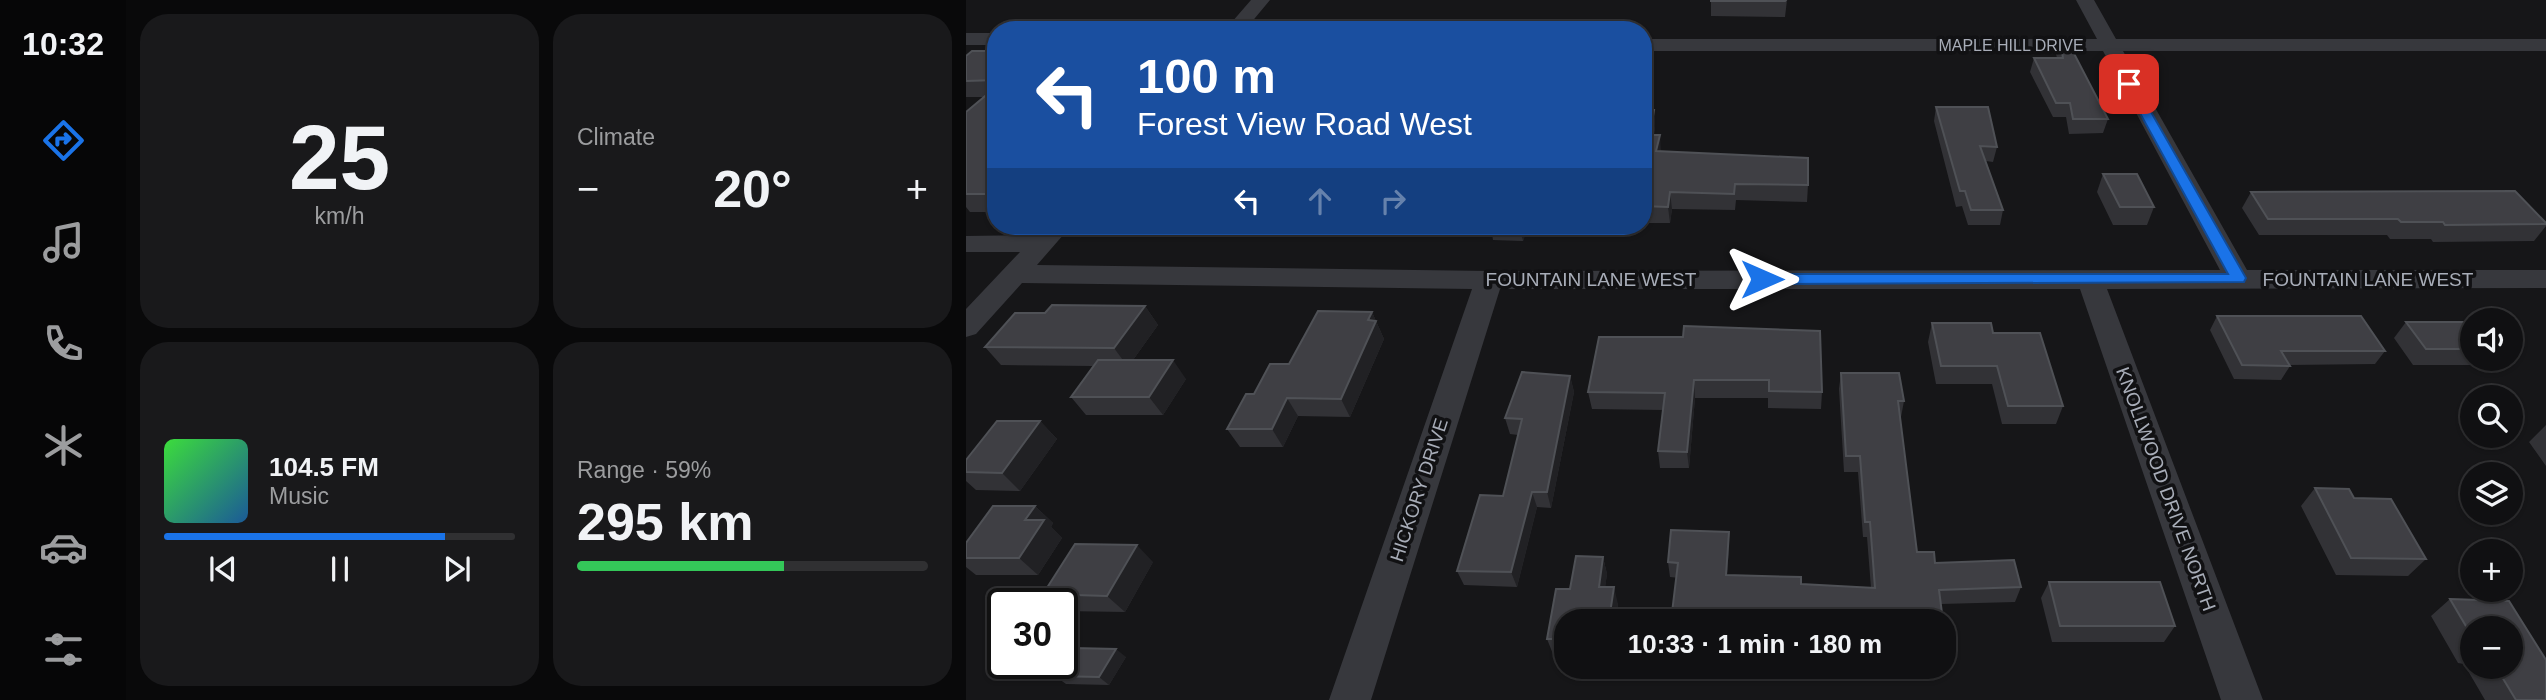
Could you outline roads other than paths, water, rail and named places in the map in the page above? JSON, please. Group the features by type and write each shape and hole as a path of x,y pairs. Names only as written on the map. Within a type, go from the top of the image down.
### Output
{"street":[{"path":"1242,21 1261,0"},
{"path":"2085,0 2238,278"},
{"path":"966,39 987,39"},
{"name":"MAPLE HILL DRIVE","path":"1652,45 2546,45"},
{"path":"966,244 1042,235"},
{"path":"966,327 1049,235"},
{"name":"FOUNTAIN LANE WEST","path":"1014,274 1489,279 2546,279"},
{"name":"HICKORY DRIVE","path":"1350,700 1489,279"},
{"name":"KNOLLWOOD DRIVE NORTH","path":"2090,279 2242,700"}]}
